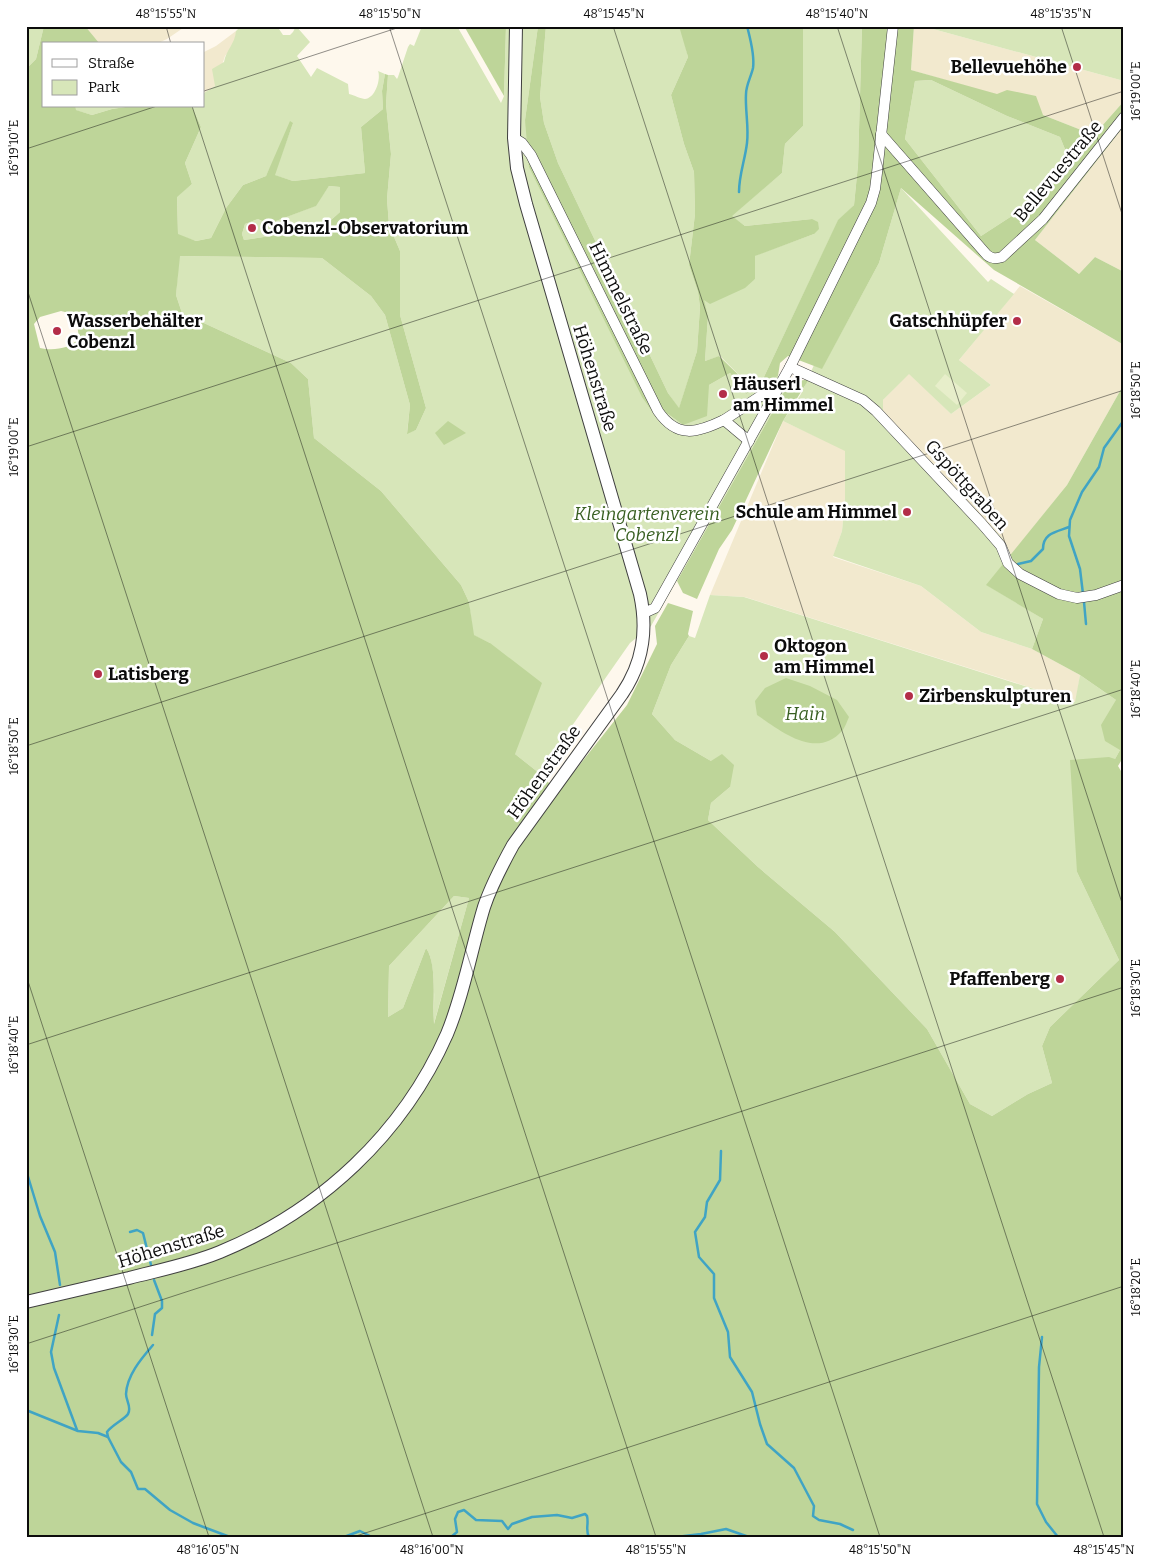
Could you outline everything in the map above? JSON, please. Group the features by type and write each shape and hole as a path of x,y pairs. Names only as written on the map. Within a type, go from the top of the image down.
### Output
{"street":[{"name":"Höhenstraße","path":"26,1302 169,1268 220,1252 244,1241 275,1225 312,1201 344,1176 383,1136 416,1090 447,1034 467,975 486,904 503,863 519,836 635,674 643,647 644,613 517,168 514,138 516,26"},
{"name":"Himmelstraße","path":"644,613 656,608 790,367 870,203 875,189 893,26"},
{"name":"Bellevuestraße","path":"880,134 958,224 992,258 1002,257 1043,219 1124,117"},
{"name":"Himmelstraße","path":"514,138 522,143 531,155 658,411 665,421 674,428 685,431 704,428 724,420 770,391 780,382"},
{"name":"Gspöttgraben","path":"790,367 863,400 876,411 982,524 1001,546 1008,562 1020,574 1059,594 1077,598 1096,595 1124,586"},
{"path":"724,420 749,441"}],"shaded area":[{"path":"85,26 186,26 160,42 97,42"},
{"path":"914,26 922,26 1124,81 1124,101 1094,135 997,95 911,70"},
{"path":"236,31 236,37 231,49 225,56 215,86 205,92 205,52"},
{"path":"1124,126 1124,272 1095,257 1079,274 1035,240"},
{"path":"1020,286 1124,345 1124,384 1067,485 1011,555 1002,538 883,411 883,400 909,373 951,414 991,385 959,360"},
{"path":"783,421 845,450 845,499 842,531 833,557 921,586 981,632 1032,649 1080,675 1076,702 745,597 710,595"}],"green space":[{"path":"26,26 44,26 36,59 26,69"},
{"path":"44,26 85,26 98,42 42,42 42,108 76,108 76,110 92,115 119,108 193,108 201,127 185,163 192,184 177,197 178,234 196,241 211,238 226,208 243,185 266,176 290,121 293,123 275,175 293,181 365,173 361,127 383,109 382,91 385,74 388,75 386,104 391,154 387,199 389,225 400,251 400,315 426,408 416,430 407,434 410,405 385,315 371,296 322,258 180,256 176,295 182,313 291,363 308,379 314,438 381,491 461,585 469,602 474,635 490,643 542,683 515,754 539,773 558,792 627,705 657,644 655,626 668,603 693,611 689,636 671,665 652,714 675,740 711,761 722,754 734,765 730,787 711,803 708,820 758,867 835,932 927,1029 970,1104 992,1116 1028,1094 1052,1083 1042,1046 1050,1027 1119,960 1077,872 1070,760 1109,757 1115,759 1120,750 1105,741 1101,725 1116,700 1080,675 1032,649 1043,619 986,585 1067,485 1124,384 1124,756 1118,766 1124,776 1124,1537 26,1537 26,69 36,59","holes":["329,186 340,187 340,212 322,228 244,240 242,234 245,224 258,219 268,224 316,206","61,311 73,314 79,338 66,347 40,348 34,324 40,317","454,896 469,898 434,1024 432,964 426,948 403,1008 388,1017 389,966"]},
{"path":"241,26 277,26 283,35 290,35 296,26 310,42 297,56 311,77 317,68 348,84 349,94 365,99 375,92 378,83 378,71 385,74 382,91 383,109 361,127 365,173 293,181 274,175 293,123 266,176 243,185 226,208 211,238 196,241 178,235 177,196 192,184 185,163 201,127 193,108 205,108 205,92 215,86 212,69 224,62 236,31"},
{"name":"Kleingartenverein Cobenzl","path":"422,26 457,26 501,103 504,96 506,26 538,26 525,120 668,414 683,425 709,385 730,373 746,394 778,376 789,383 651,626 630,643 539,773 515,754 490,643 473,635 469,602 461,585 381,491 314,438 308,379 291,363 182,313 176,295 179,256 322,258 371,296 385,315 410,405 407,433 416,430 426,408 400,315 400,251 389,225 387,199 391,154 386,104 388,75 394,75 397,79 408,47 410,44 414,46"},
{"path":"464,26 506,26 504,96"},
{"path":"538,26 546,26 540,97 544,123 558,163 668,393 679,408 697,351 700,307 698,292 689,265 695,214 694,172 684,144 671,95 688,57 679,26 803,26 803,126 785,144 782,173 732,216 745,226 812,219 818,222 819,229 814,234 755,256 755,279 745,288 710,304 704,300 708,316 705,361 719,356 750,386 763,379 838,220 854,205 858,165 862,26 914,26 911,70 997,94 1007,90 1036,96 1043,115 1094,135 1124,101 1124,126 1035,240 1079,274 1095,257 1124,272 1124,345 994,270 901,188 879,263 822,369 788,356 780,363 778,376 746,394 730,373 709,385 707,416 683,425 668,414 656,417 642,397 529,167 525,120","holes":["931,80 1007,116 1060,137 1069,159 1024,208 981,236 905,139 915,81"]},
{"path":"546,26 679,26 681,28 688,57 671,95 684,144 694,172 695,214 689,265 698,292 700,307 697,351 679,409 668,393 558,163 544,123 540,97"},
{"path":"803,26 862,26 858,165 854,205 838,221 763,379 750,386 720,356 705,361 708,316 703,299 755,279 754,256 814,234 812,219 745,226 731,216 782,173 785,144 803,126"},
{"path":"922,26 1124,26 1124,81"},
{"path":"931,80 1007,116 1060,137 1069,159 1024,208 981,236 905,139 915,81"},
{"path":"75,108 119,108 92,115 75,110"},
{"path":"329,186 340,187 340,212 322,228 244,240 242,234 245,224 258,219 268,224 315,206"},
{"path":"901,188 988,282 991,279 1014,294 959,360 991,385 951,414 909,374 883,400 883,411 1002,538 1011,555 987,585 1043,619 1032,649 981,632 921,586 833,556 842,531 845,499 845,451 783,421 801,394 814,365 822,368 879,263"},
{"path":"945,374 967,393 957,405 935,386"},
{"path":"809,379 783,421 732,530 719,549 697,599 683,593 677,581 789,383"},
{"path":"448,421 466,433 444,445 435,433"},
{"path":"710,595 744,597 1075,702 1080,675 1116,700 1120,750 1115,759 1077,872 1119,960 1050,1027 1042,1046 1052,1083 1028,1094 992,1116 970,1104 927,1029 835,932 758,867 708,820 711,803 730,787 711,761 675,740 652,714 671,665 689,636 695,638"},
{"name":"Hain","path":"786,678 810,686 837,700 849,717 842,731 832,739 821,743 810,743 788,735 757,715 755,701 765,688"},
{"path":"454,896 469,898 433,1027 433,974 430,955 426,948 403,1008 388,1017 389,966"}],"waterway":[{"path":"739,192 747,137 746,91 753,68 752,47 747,26"},
{"name":"Gspöttgraben","path":"1083,594 1080,569 1069,536 1070,520 1082,492 1099,467 1104,448 1124,420"},
{"name":"Gspöttgraben","path":"1018,564 1031,561 1043,549 1048,536 1069,527"},
{"name":"Gspöttgraben","path":"1084,602 1086,624"},
{"path":"721,1151 720,1180 707,1202 705,1217 695,1232 699,1257 714,1274 714,1298 728,1332 730,1357 752,1392 767,1444 794,1468 814,1506 813,1516 819,1520 840,1524 853,1530"},
{"path":"26,1170 40,1216 55,1252 60,1285"},
{"path":"130,1232 137,1230 143,1233 151,1265"},
{"path":"152,1335 155,1314 162,1308 162,1301 154,1280"},
{"path":"59,1315 51,1352 54,1368 77,1430"},
{"path":"1042,1337 1039,1367 1037,1504 1046,1522 1058,1537"},
{"path":"108,1437 107,1432 109,1429 128,1414 126,1394 129,1380 139,1362 153,1345"},
{"path":"26,1410 78,1431 98,1433 108,1437 121,1462 131,1472 138,1489 145,1489 170,1510 193,1523 230,1537"},
{"path":"451,1537 457,1532 455,1519 458,1512 464,1510 476,1520 502,1521 508,1529 512,1524 532,1517 557,1515 572,1518 585,1514 587,1516 587,1532 589,1537"},
{"path":"676,1537 726,1529 749,1537"},
{"path":"344,1537 360,1531 372,1537"},
{"path":"323,1537 330,1537"}],"place":[{"name":"Bellevuehöhe","path":"1077,67"},
{"name":"Cobenzl-Observatorium","path":"252,228"},
{"name":"Gatschhüpfer","path":"1017,321"},
{"name":"Wasserbehälter Cobenzl","path":"57,331"},
{"name":"Häuserl am Himmel","path":"723,394"},
{"name":"Schule am Himmel","path":"907,512"},
{"name":"Oktogon am Himmel","path":"764,656"},
{"name":"Latisberg","path":"98,674"},
{"name":"Zirbenskulpturen","path":"909,696"},
{"name":"Pfaffenberg","path":"1060,979"}]}
